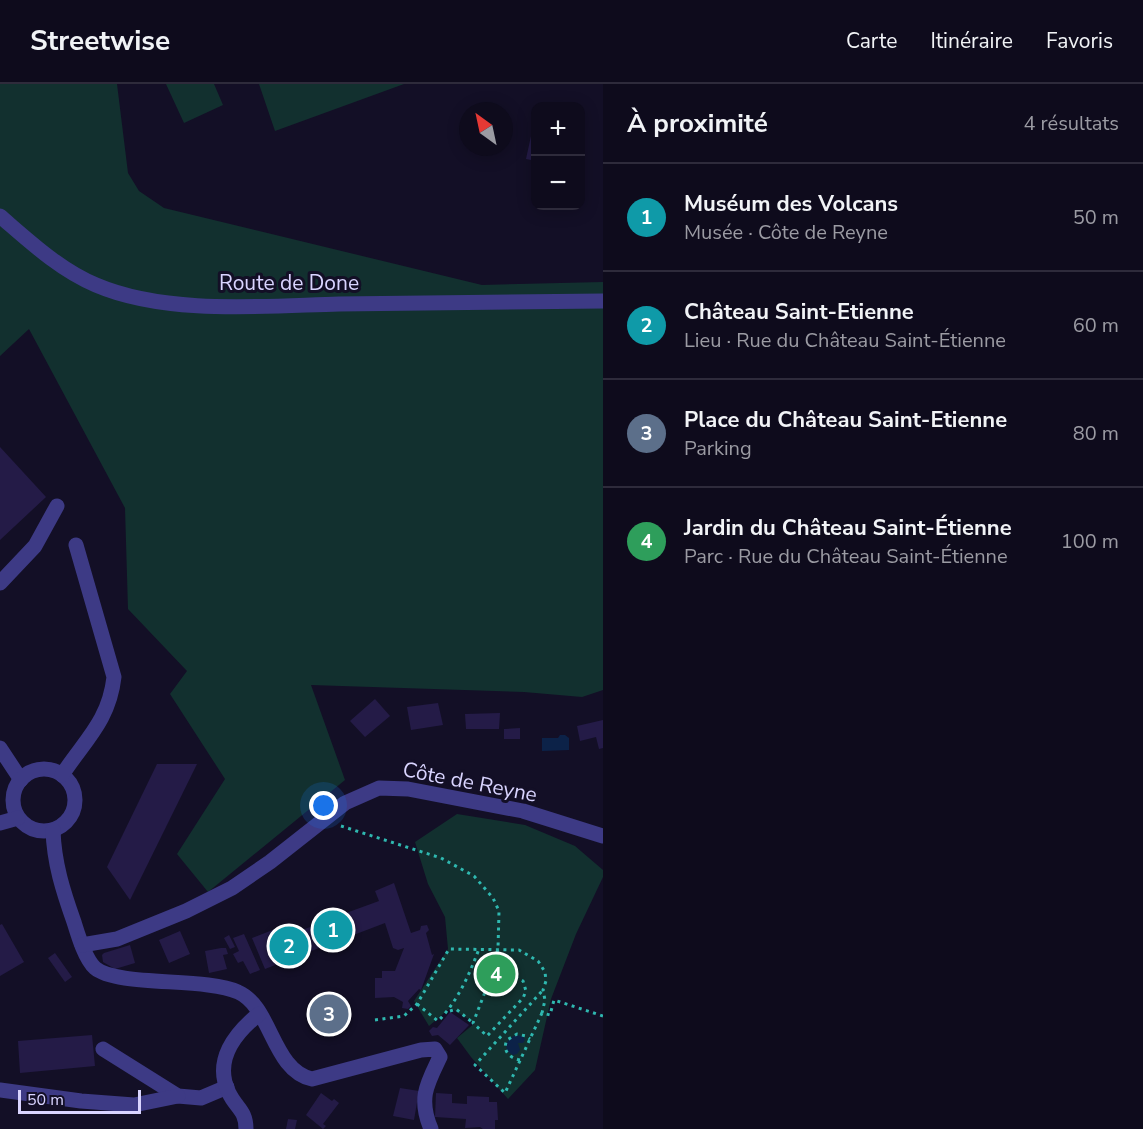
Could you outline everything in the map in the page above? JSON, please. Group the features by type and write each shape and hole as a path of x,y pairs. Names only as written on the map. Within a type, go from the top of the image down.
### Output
{"street":[{"name":"Route de Done","path":"0,216 73,273 95,285 145,300 261,306 603,301"},
{"path":"0,583 35,546 57,506"},
{"path":"62,775 102,720 112,696 114,677 76,545"},
{"path":"0,748 21,780"},
{"path":"39,770 54,771 62,775 73,789 74,808 69,818 52,830 34,830 18,818 14,808 13,797 21,780 39,770"},
{"name":"Côte de Reyne","path":"82,945 117,939 232,888 270,862 345,803 379,788 408,789 523,811 603,837"},
{"path":"0,823 18,818"},
{"path":"52,830 53,851 59,880 82,945 94,968 112,976 212,986 238,992 260,1014 285,1060 300,1076 312,1079 421,1050 435,1049 440,1057 429,1078 424,1103 431,1129"},
{"path":"246,1123 222,1076 224,1060 231,1042 248,1023 260,1014"},
{"path":"103,1049 178,1096"},
{"path":"0,1090 81,1101 134,1105 178,1096 201,1098 227,1087"}],"path":[{"path":"322,821 441,858 474,876 494,898 499,911 498,949 473,1023"},
{"path":"375,1020 404,1016 417,1004 449,949 519,950 538,961 545,972 546,981 543,990 477,1060 475,1065 505,1093 544,1014 543,990"},
{"path":"417,1004 438,1021 448,1011 468,978 479,949"},
{"path":"448,1011 456,1009 487,1036 526,992 523,981 493,965"},
{"path":"544,1014 550,1015 554,1000 603,1016"},
{"path":"520,1060 507,1053 505,1048 507,1040 517,1034 530,1039"},
{"path":"500,1035 507,1040"}],"green space":[{"path":"0,84 117,84 128,173 139,191 164,208 482,285 603,282 603,690 582,697 524,692 311,685 345,780 208,892 177,854 225,779 170,694 187,671 128,609 125,508 29,329 0,356"},
{"path":"166,84 214,84 223,105 184,123"},
{"path":"259,84 404,84 275,131"},
{"path":"457,814 525,825 575,846 603,870 603,877 576,934 551,999 535,1070 508,1099 457,1038 475,1023 450,1008 429,1026 414,1001 448,949 445,917 428,884 415,842"}],"water":[{"path":"560,735 569,738 569,750 542,751 542,738 558,738"},
{"path":"517,1035 524,1037 525,1040 523,1043 518,1043 520,1050 513,1055 507,1051 507,1043"}],"building":[{"path":"531,136 531,160 526,159"},
{"path":"0,447 46,497 0,540"},
{"path":"375,699 390,716 365,737 350,721"},
{"path":"438,703 443,725 411,730 407,707"},
{"path":"500,713 499,729 466,729 465,714"},
{"path":"603,720 603,748 599,749 596,737 580,741 577,726"},
{"path":"520,728 520,739 504,739 504,729"},
{"path":"157,764 197,764 130,900 107,867"},
{"path":"394,883 411,933 427,925 429,930 426,933 432,955 434,954 421,990 419,989 408,1001 411,1006 408,1009 402,1008 403,1002 394,997 375,998 375,978 382,978 382,971 395,971 404,948 398,950 393,948 385,923 343,939 345,943 334,947 332,943 265,969 252,938 283,926 286,933 274,938 276,940 318,924 316,917 333,910 335,917 379,901 375,891"},
{"path":"2,924 24,962 0,976 0,925"},
{"path":"180,931 190,954 169,963 159,940"},
{"path":"244,934 260,970 250,974 243,961 238,963 233,954 239,951 233,938"},
{"path":"229,935 235,947 230,949 224,938"},
{"path":"130,945 135,963 115,969 103,962 104,953"},
{"path":"226,948 228,954 223,955 227,969 209,973 205,951"},
{"path":"55,953 72,977 65,982 48,958"},
{"path":"450,1012 469,1025 450,1045 438,1035 432,1036 429,1031 433,1027 437,1028"},
{"path":"92,1035 95,1066 20,1073 18,1041"},
{"path":"400,1088 419,1091 414,1120 393,1116"},
{"path":"321,1093 339,1103 323,1124 326,1126 323,1129 306,1115"},
{"path":"436,1093 452,1094 452,1103 467,1104 467,1096 489,1097 489,1102 497,1102 498,1120 495,1120 495,1129 465,1128 466,1119 435,1117"},
{"path":"288,1119 297,1120 295,1129 286,1129"}],"place":[{"name":"Muséum des Volcans","path":"333,930"},
{"name":"Château Saint-Etienne","path":"289,946"},
{"name":"Jardin du Château Saint-Étienne","path":"496,974"},
{"name":"Place du Château Saint-Etienne","path":"329,1014"}]}
